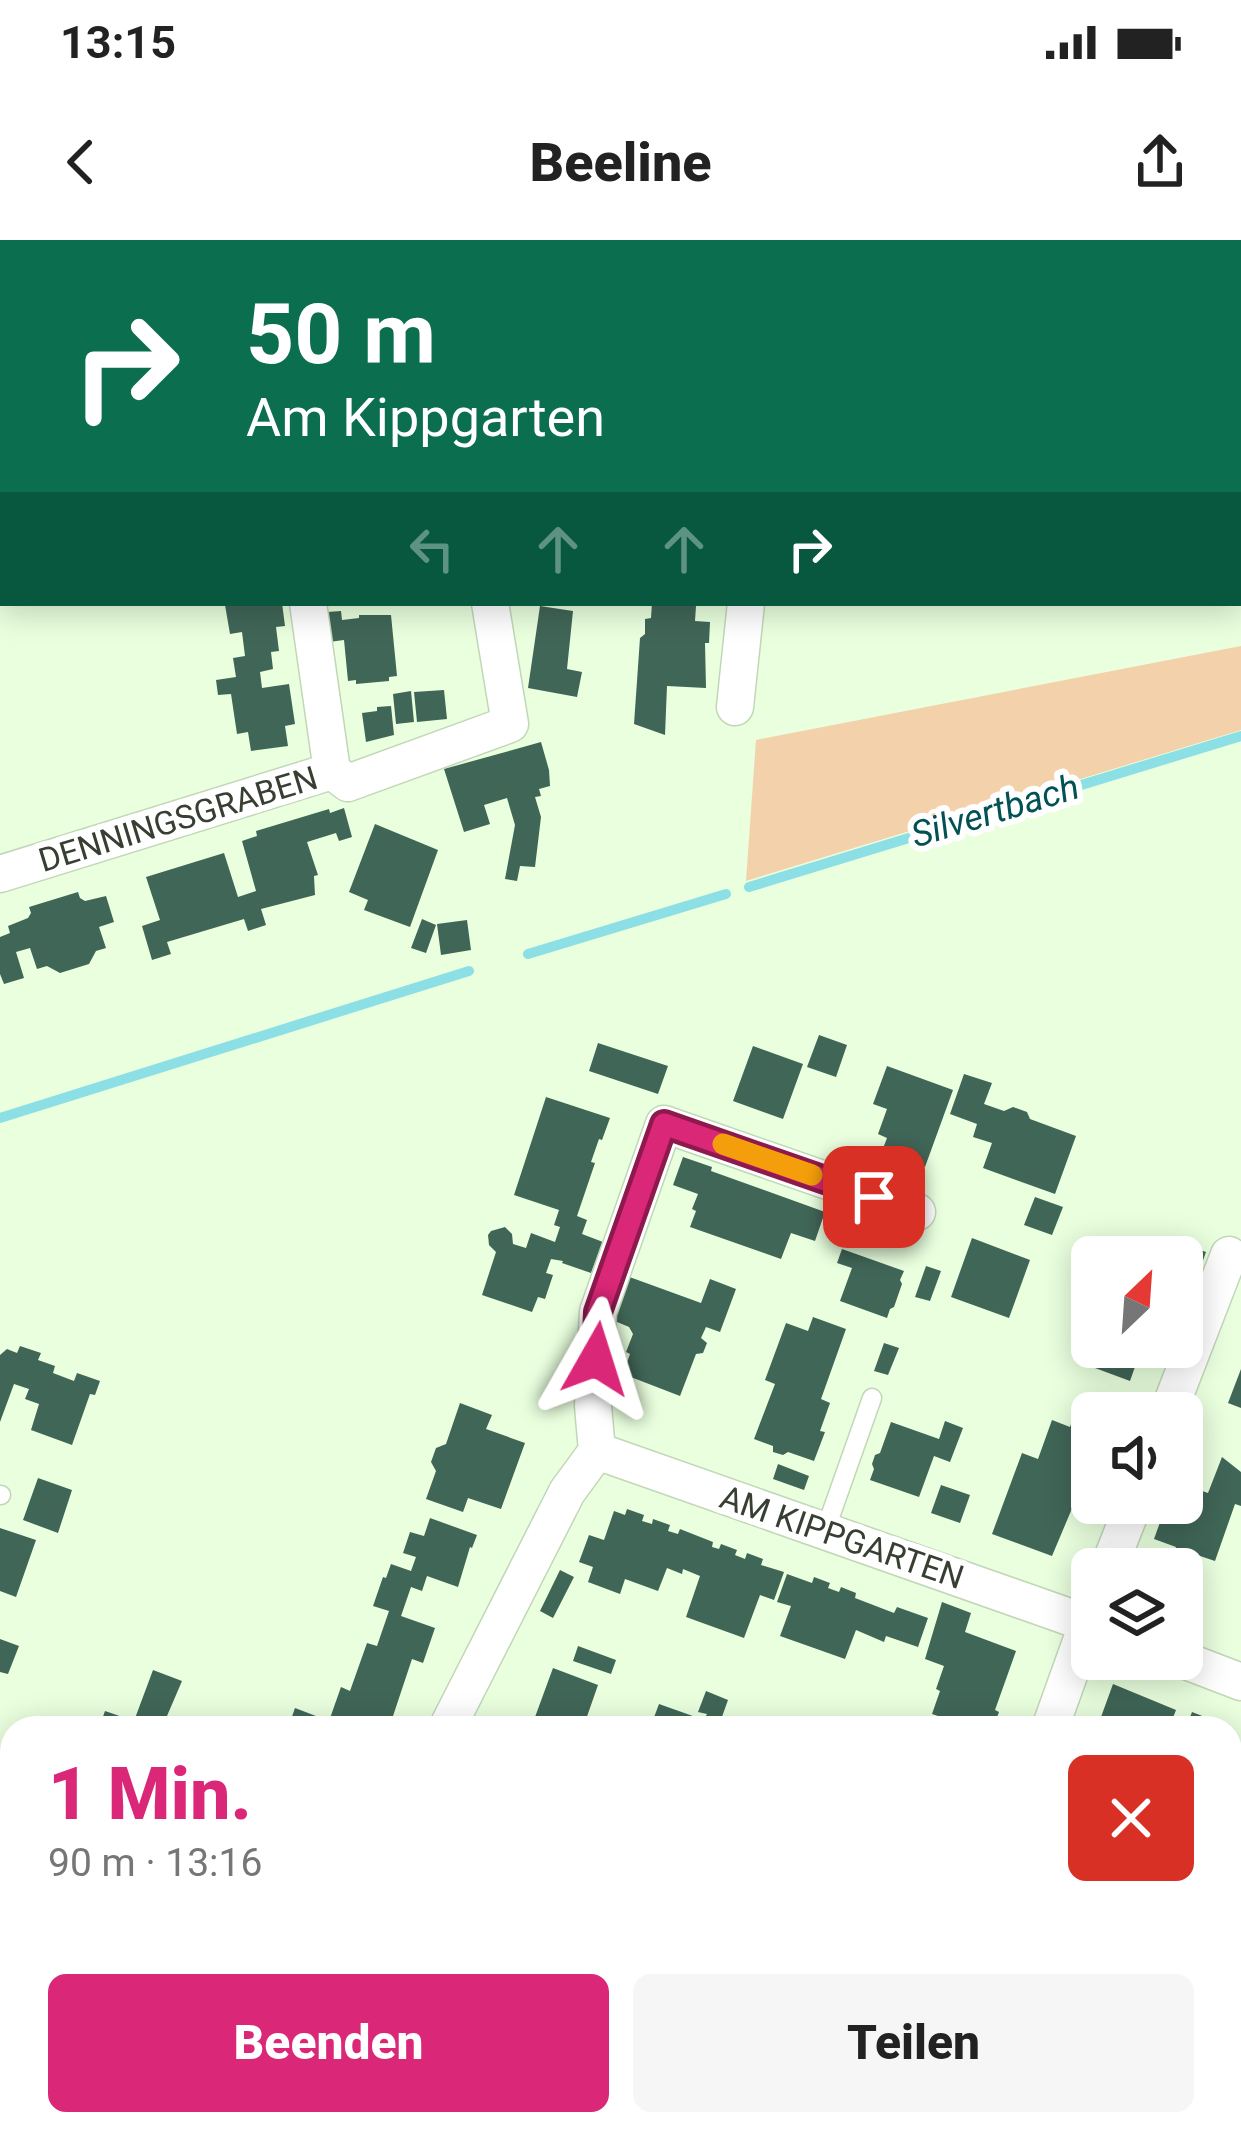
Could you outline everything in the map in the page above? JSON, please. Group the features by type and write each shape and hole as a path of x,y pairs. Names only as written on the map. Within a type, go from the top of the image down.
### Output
{"street":[{"name":"DENNINGSGRABEN","path":"0,874 332,771 308,606"},
{"path":"332,771 348,783 510,724 490,606"},
{"path":"735,707 746,606"},
{"path":"453,1716 567,1492 597,1450 593,1406 598,1312 664,1124 917,1212"},
{"path":"1176,1392 1229,1255"},
{"name":"AM KIPPGARTEN","path":"597,1450 1071,1614"},
{"path":"1203,1667 1241,1682"},
{"path":"1054,1716 1071,1671"}],"lane":[{"path":"825,1531 872,1398"}],"shaded area":[{"path":"1241,646 1241,730 746,881 756,740"}],"building":[{"path":"225,606 282,606 285,626 276,627 279,651 271,652 273,669 260,672 262,688 289,684 295,724 285,726 288,746 251,751 248,732 237,734 231,694 218,695 216,680 236,677 233,658 245,656 242,632 230,634"},
{"path":"540,606 573,611 567,669 582,672 577,697 528,688"},
{"path":"652,606 696,606 695,621 710,622 709,643 705,643 706,688 667,686 665,735 634,724 640,638 645,634 645,619 651,618"},
{"path":"341,611 342,620 391,615 397,676 389,681 348,681 344,640 329,642 327,612"},
{"path":"444,690 447,719 417,722 414,692"},
{"path":"411,691 414,722 396,724 393,694"},
{"path":"391,706 394,735 366,742 362,713"},
{"path":"541,742 550,786 539,789 541,796 535,797 541,817 535,867 520,866 517,881 505,879 515,825 507,798 484,805 490,824 464,832 444,769"},
{"path":"344,808 352,837 339,841 336,833 307,842 318,875 314,876 315,895 261,909 266,925 248,931 244,919 167,942 171,954 152,960 142,926 160,920 146,877 224,853 238,897 256,891 242,841 257,836 256,831"},
{"path":"375,824 438,850 410,927 364,910 368,900 349,892"},
{"path":"78,892 85,901 106,896 114,922 99,927 106,948 96,951 89,964 60,973 47,966 37,969 30,948 16,952 24,978 4,984 0,937 10,933 8,926 28,918 29,907"},
{"path":"422,919 436,925 426,953 411,948"},
{"path":"467,920 471,950 441,955 437,924"},
{"path":"819,1035 847,1045 836,1077 807,1067"},
{"path":"598,1043 668,1066 658,1094 589,1071"},
{"path":"753,1046 803,1064 783,1119 733,1101"},
{"path":"887,1066 953,1090 925,1167 882,1151 887,1138 878,1134 887,1109 873,1104"},
{"path":"964,1074 992,1083 984,1104 1004,1111 1013,1107 1027,1112 1030,1119 1076,1136 1055,1194 983,1168 992,1143 973,1137 977,1124 950,1114"},
{"path":"546,1097 610,1118 591,1162 595,1163 577,1216 587,1220 582,1234 603,1242 591,1273 551,1259 546,1273 553,1275 545,1299 538,1297 532,1312 482,1295 496,1252 489,1245 491,1231 505,1227 513,1244 526,1248 531,1233 555,1242 560,1227 554,1225 559,1210 514,1195"},
{"path":"683,1157 825,1212 815,1241 791,1233 781,1259 690,1227 698,1194 673,1185"},
{"path":"1035,1197 1063,1207 1052,1235 1024,1225"},
{"path":"972,1238 1030,1260 1009,1318 951,1297"},
{"path":"842,1249 904,1271 887,1318 840,1301 852,1268 837,1263"},
{"path":"926,1266 941,1271 930,1301 915,1297"},
{"path":"624,1275 701,1303 710,1279 736,1289 720,1332 706,1327 701,1338 707,1343 703,1353 696,1354 680,1396 623,1374 633,1334 629,1327 610,1319"},
{"path":"813,1317 846,1329 821,1399 830,1403 814,1461 773,1452 773,1446 754,1439 775,1384 765,1380 786,1323 808,1331"},
{"path":"884,1343 899,1348 888,1375 874,1371"},
{"path":"20,1346 41,1353 38,1360 55,1366 53,1373 74,1381 77,1373 100,1381 95,1395 90,1394 72,1445 31,1430 39,1404 25,1399 29,1389 14,1384 0,1422 0,1355 7,1349 17,1353"},
{"path":"1095,1368 1135,1368 1130,1381"},
{"path":"1241,1369 1241,1408 1228,1403"},
{"path":"460,1403 492,1415 486,1429 525,1443 501,1509 468,1498 463,1512 426,1499 436,1471 431,1462 436,1448 446,1444"},
{"path":"1052,1420 1070,1427 1071,1511 1052,1556 992,1534 1022,1453 1038,1459"},
{"path":"945,1421 963,1428 950,1462 934,1456 919,1497 870,1480 875,1455 880,1453 891,1422 939,1439"},
{"path":"1222,1457 1241,1472 1241,1506 1235,1504 1215,1561 1203,1557 1203,1548 1176,1548 1154,1539 1159,1524 1203,1524 1203,1491 1208,1493"},
{"path":"778,1464 809,1476 804,1490 773,1479"},
{"path":"38,1478 72,1490 58,1533 23,1520"},
{"path":"941,1485 970,1495 960,1523 931,1513"},
{"path":"627,1509 644,1515 642,1521 670,1525 668,1531 678,1534 680,1529 713,1542 712,1547 719,1549 721,1544 745,1559 747,1553 763,1559 761,1565 784,1572 774,1600 760,1595 744,1638 686,1617 700,1576 683,1569 682,1574 667,1568 658,1591 625,1579 620,1594 588,1582 593,1567 579,1562 589,1535 604,1540 614,1511 625,1515"},
{"path":"430,1518 477,1535 458,1587 427,1576 422,1591 411,1587 401,1616 435,1628 423,1663 412,1659 393,1716 331,1716 341,1687 350,1691 367,1643 377,1646 389,1611 373,1606 383,1577 391,1564 411,1571 416,1557 403,1553 410,1532 424,1536"},
{"path":"0,1528 36,1540 16,1597 0,1591"},
{"path":"560,1570 574,1577 553,1618 540,1611"},
{"path":"787,1574 812,1583 814,1577 830,1583 828,1588 839,1592 841,1587 856,1593 855,1598 894,1613 897,1607 928,1618 918,1647 886,1636 884,1642 856,1630 845,1659 780,1636 791,1606 777,1602"},
{"path":"942,1602 971,1613 965,1632 1016,1651 995,1710 998,1716 932,1714 944,1666 925,1659"},
{"path":"0,1639 19,1646 8,1674 0,1672"},
{"path":"578,1646 616,1660 611,1674 573,1661"},
{"path":"553,1668 598,1685 587,1716 535,1716"},
{"path":"153,1670 182,1681 167,1716 136,1716"},
{"path":"1113,1684 1176,1710 1174,1716 1101,1716"},
{"path":"706,1691 728,1700 722,1716 698,1712"},
{"path":"659,1704 693,1716 654,1716"},
{"path":"295,1708 316,1716 292,1716"}],"waterway":[{"name":"Silvertbach","path":"749,887 1241,736"},
{"name":"Silvertbach","path":"528,954 726,894"},
{"name":"Silvertbach","path":"0,1118 469,971"}],"slow traffic":[{"path":"723,1144 812,1175"}],"route":[{"path":"596,1359 598,1312 664,1124 874,1197"}]}
